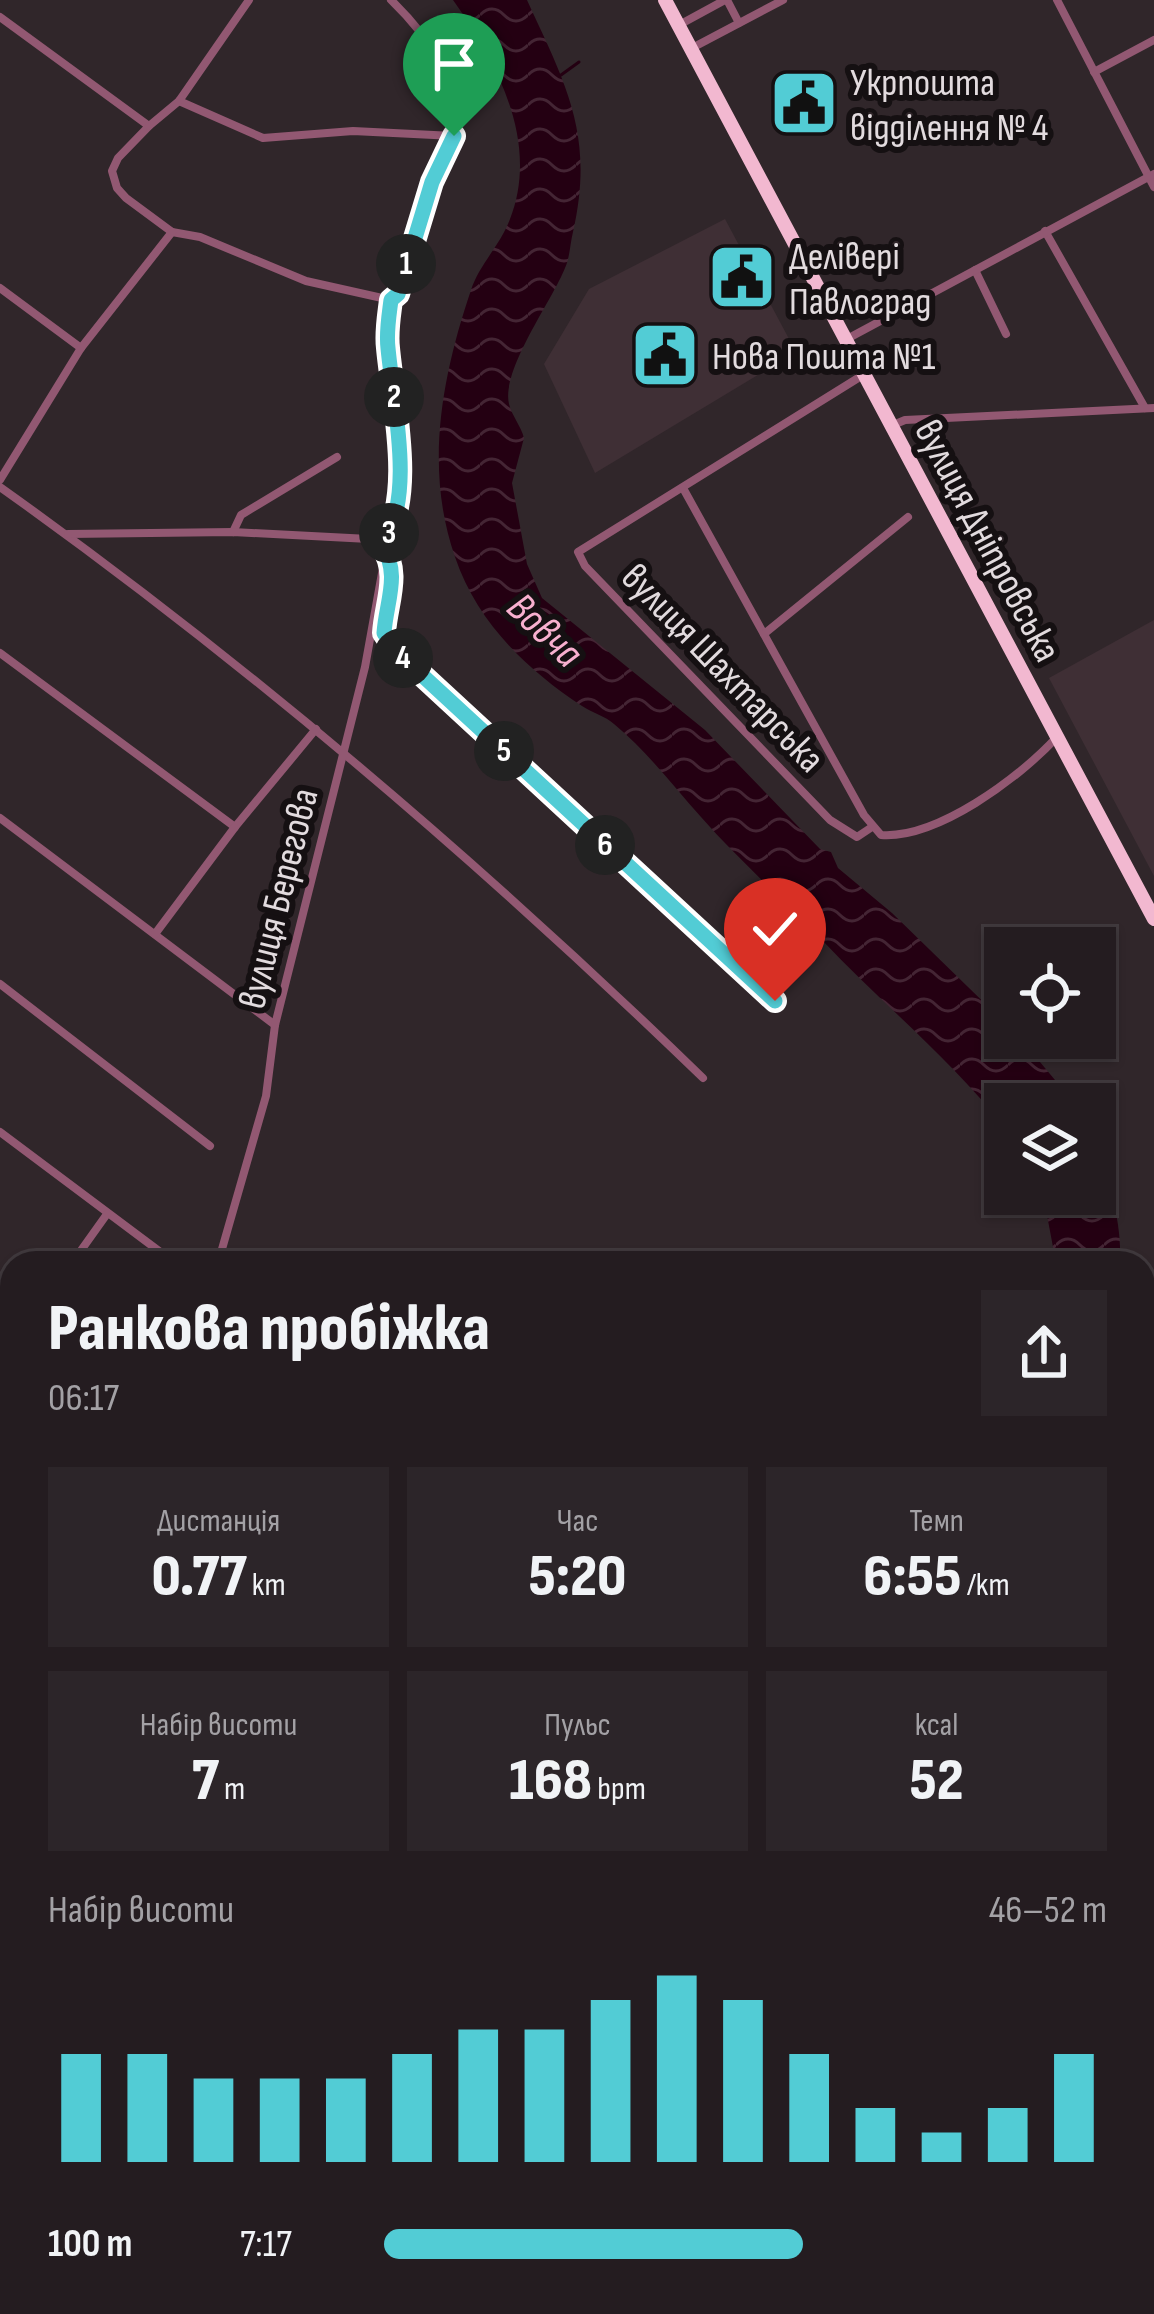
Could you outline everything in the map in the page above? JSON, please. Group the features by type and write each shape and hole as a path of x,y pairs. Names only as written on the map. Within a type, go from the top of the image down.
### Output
{"highway":[{"name":"вулиця Дніпровська","path":"664,0 1154,919"}],"street":[{"path":"249,0 179,101 118,158 112,171 117,188 172,232 200,237 306,281 391,300 398,294 457,117 452,86 419,32 391,0"},
{"path":"679,26 726,0 739,23"},
{"path":"692,48 783,0"},
{"path":"1057,0 1154,187"},
{"path":"0,17 149,126"},
{"path":"1094,72 1154,40"},
{"path":"179,101 263,138 353,131 454,136"},
{"path":"845,340 1151,175"},
{"path":"892,426 905,420 1150,408 1045,231"},
{"path":"172,232 81,348 0,483 316,729 460,852 703,1078"},
{"path":"975,270 1006,334"},
{"path":"0,288 81,348"},
{"name":"вулиця Берегова","path":"221,1251 266,1096 275,1025 365,667 384,548 399,493 396,408 387,342 391,300"},
{"name":"вулиця Шахтарська","path":"864,374 582,546 579,559 830,820 856,837 872,827"},
{"path":"233,532 241,515 337,457"},
{"path":"683,488 872,827 881,835 905,834 943,820 1024,770 1056,738"},
{"path":"764,634 908,517"},
{"path":"67,535 233,532 369,538 384,548 393,578 384,633 397,652 775,1001"},
{"path":"0,653 235,827"},
{"path":"155,934 316,729"},
{"path":"0,818 275,1025"},
{"path":"0,984 210,1146"},
{"path":"2,1137 158,1251"},
{"path":"80,1251 106,1214"}],"shaded area":[{"path":"725,219 796,352 595,473 544,364 589,289"},
{"path":"1154,620 1154,876 1049,678"}],"water":[{"name":"Вовча","path":"453,0 527,0 564,85 578,138 579,198 568,259 520,355 509,390 510,408 524,438 512,483 527,564 542,598 705,730 820,849 831,852 838,868 984,1003 984,1059 1038,1059 1058,1083 984,1083 984,1102 821,939 797,922 637,745 523,660 490,623 464,581 440,490 440,422 461,323 475,281 510,219 520,161 509,104 485,50"},
{"path":"1047,1215 1116,1215 1120,1251 1054,1251"}],"waterway":[{"path":"561,75 579,62"}],"place":[{"name":"Укрпошта відділення № 4","path":"804,103"},
{"name":"Делівері Павлоград","path":"742,277"},
{"name":"Нова Пошта №1","path":"665,355"}],"route":[{"path":"454,136 432,182 398,294 391,300 387,342 396,408 399,493 382,546 393,578 384,633 397,652 775,1001"}]}
